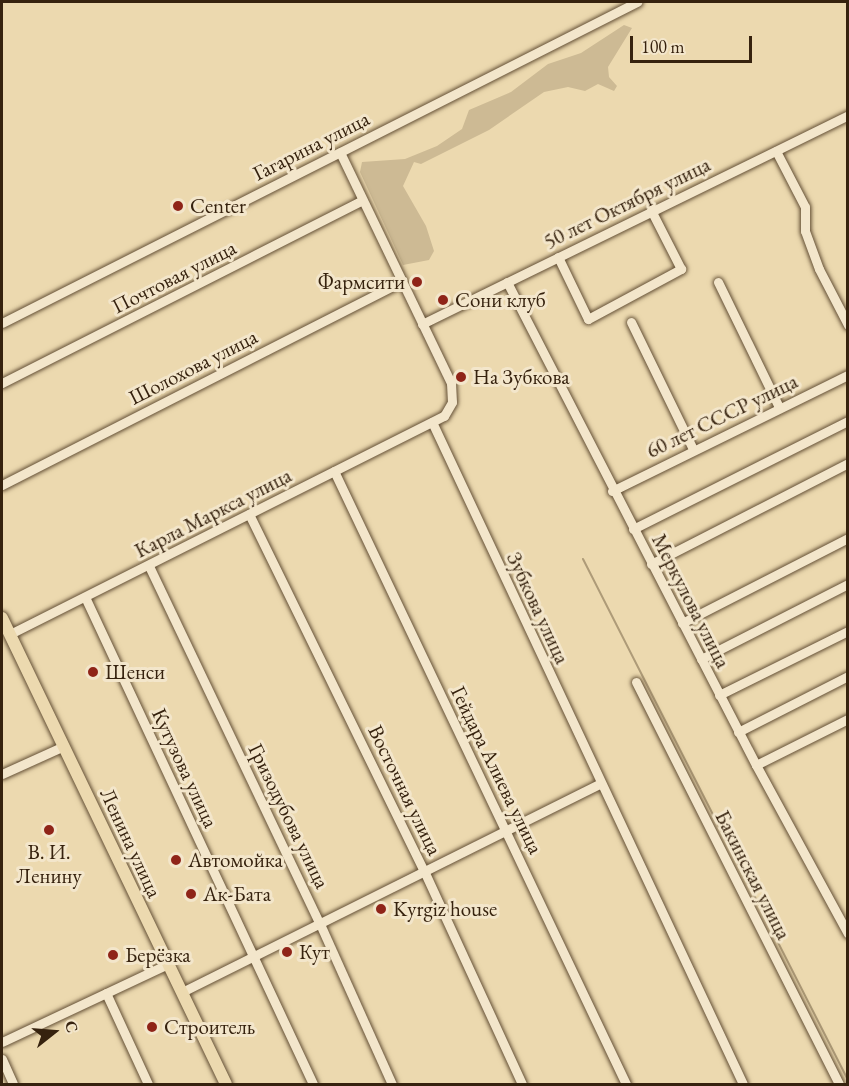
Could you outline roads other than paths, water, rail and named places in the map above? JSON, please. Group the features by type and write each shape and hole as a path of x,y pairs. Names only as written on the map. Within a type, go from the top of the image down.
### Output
{"main road":[{"name":"Ленина улица","path":"2,618 226,1084"}],"street":[{"name":"Гагарина улица","path":"2,323 637,2"},
{"name":"50 лет Октября улица","path":"422,324 848,115"},
{"path":"776,151 805,207 809,240 848,325"},
{"path":"340,152 451,383 452,402 444,416 432,422"},
{"name":"Почтовая улица","path":"2,383 362,200"},
{"path":"558,257 588,319 681,269 651,210"},
{"name":"Шолохова улица","path":"2,485 402,281"},
{"name":"Меркулова улица","path":"507,282 612,491 738,732 848,934"},
{"path":"718,282 779,407"},
{"path":"631,322 693,449"},
{"name":"60 лет СССР улица","path":"612,491 693,449 848,375"},
{"path":"633,529 848,421"},
{"name":"Карла Маркса улица","path":"10,634 432,422"},
{"name":"Зубкова улица","path":"432,422 600,784 743,1084"},
{"path":"651,564 848,463"},
{"name":"Гейдара Алиева улица","path":"334,471 508,832 626,1084"},
{"name":"Восточная улица","path":"249,514 425,873 522,1084"},
{"path":"682,623 848,538"},
{"name":"Гризодубова улица","path":"149,566 320,924 392,1084"},
{"path":"701,659 848,584"},
{"name":"Кутузова улица","path":"85,597 313,1084"},
{"path":"719,695 848,631"},
{"path":"738,732 848,676"},
{"name":"Бакинская улица","path":"636,682 839,1084"},
{"path":"756,765 848,719"},
{"path":"2,774 64,746"},
{"path":"182,992 508,832 600,784"},
{"path":"2,1042 168,964"},
{"path":"106,993 148,1084"},
{"path":"2,1059 13,1084"}],"waterway":[{"path":"583,559 848,1080"}],"place":[{"name":"Center","path":"178,206"},
{"name":"Фармсити","path":"417,282"},
{"name":"Сони клуб","path":"443,300"},
{"name":"На Зубкова","path":"461,377"},
{"name":"Шенси","path":"93,672"},
{"name":"В. И. Ленину","path":"49,830"},
{"name":"Автомойка","path":"176,860"},
{"name":"Ак-Бата","path":"191,894"},
{"name":"Kyrgiz house","path":"381,909"},
{"name":"Кут","path":"287,952"},
{"name":"Берёзка","path":"113,955"},
{"name":"Строитель","path":"152,1027"}]}
